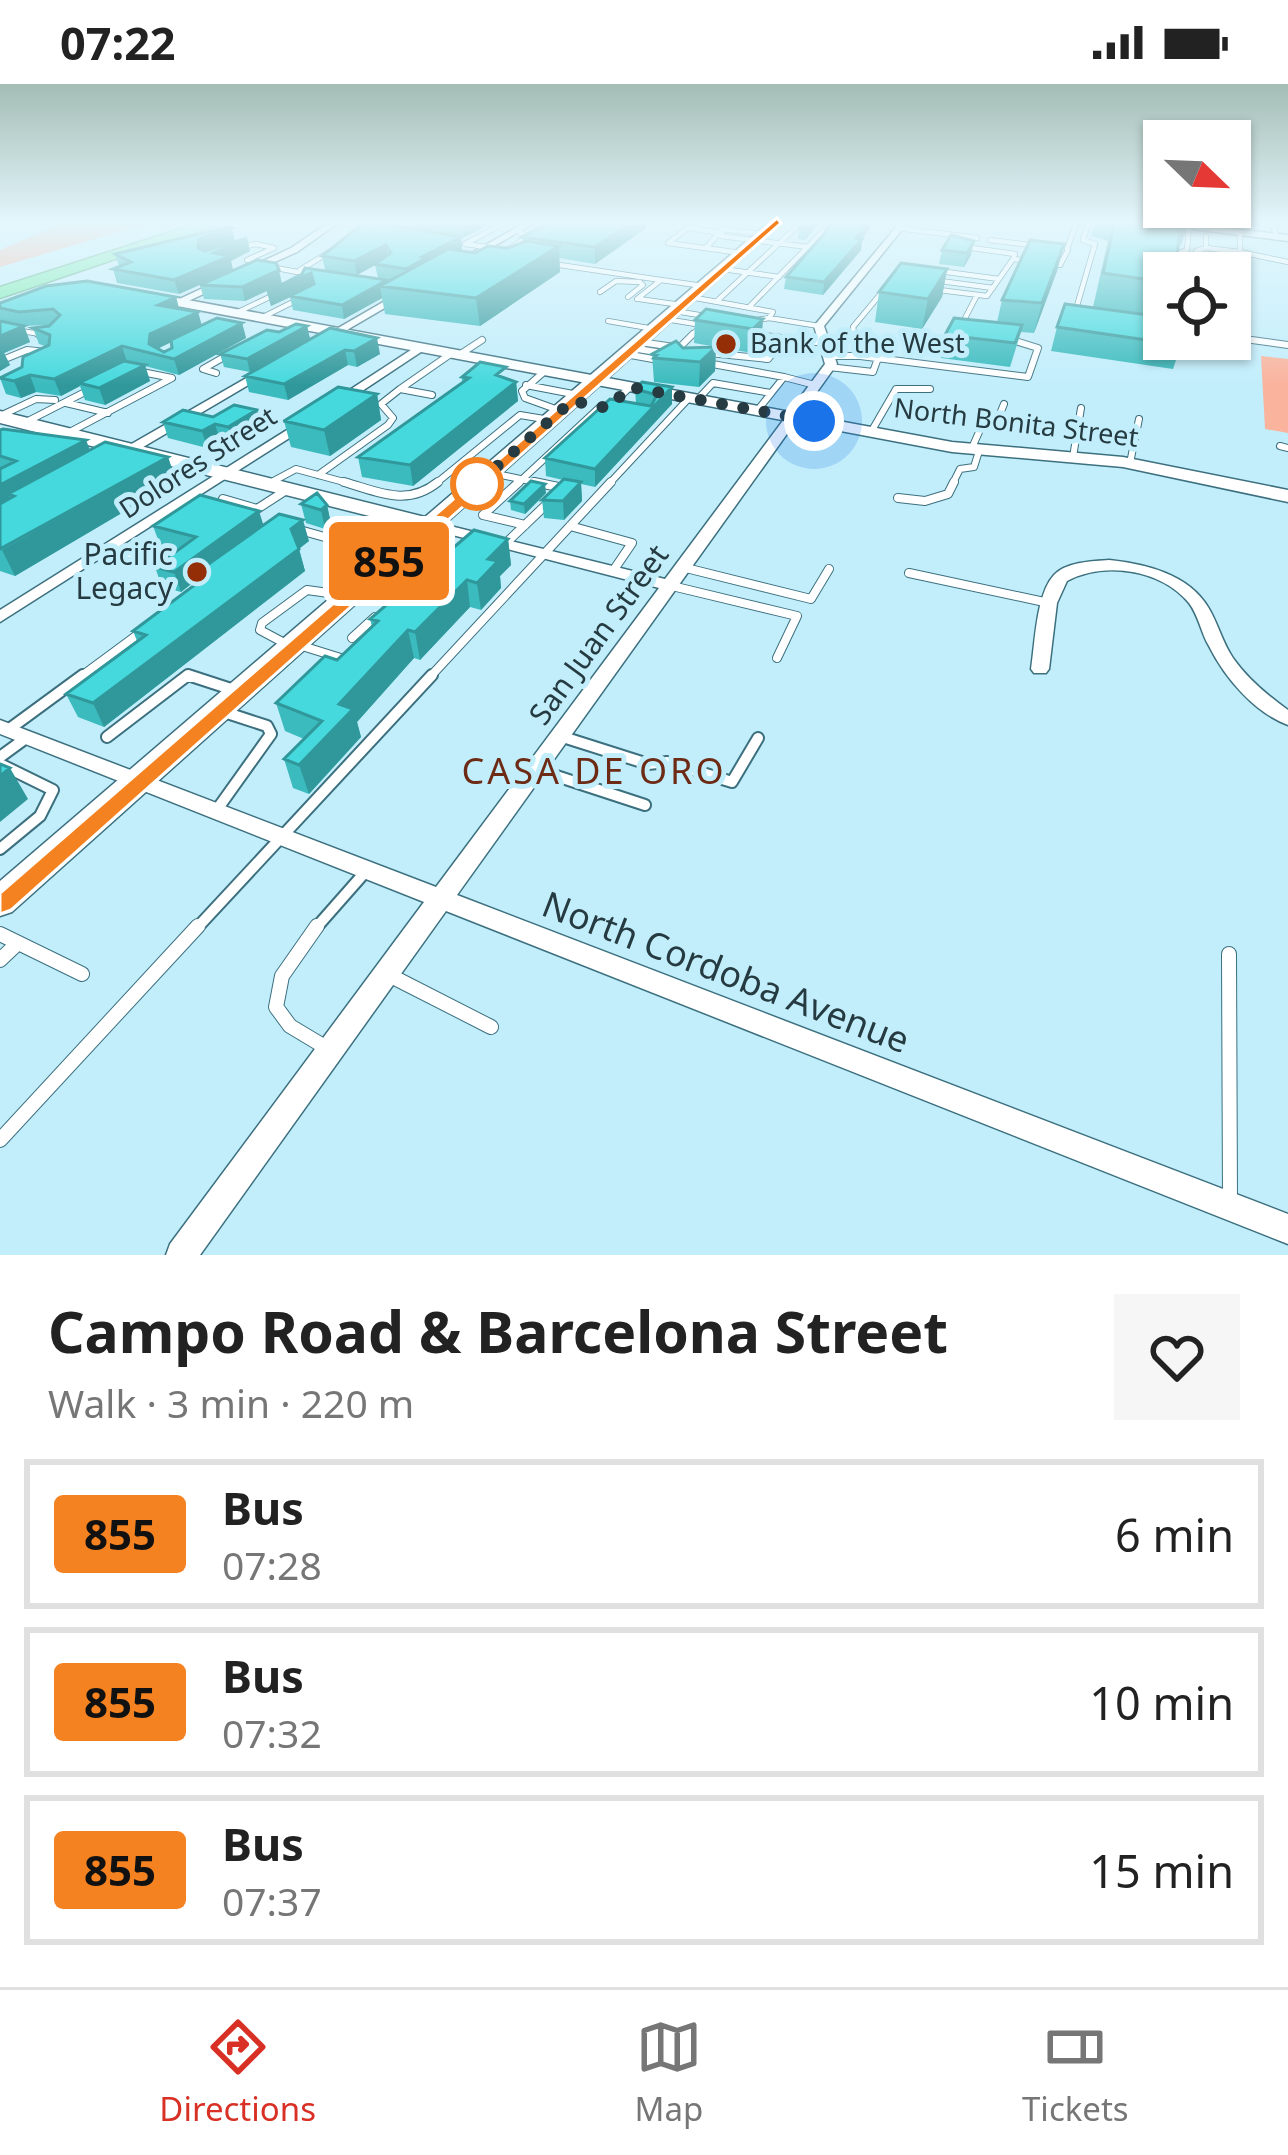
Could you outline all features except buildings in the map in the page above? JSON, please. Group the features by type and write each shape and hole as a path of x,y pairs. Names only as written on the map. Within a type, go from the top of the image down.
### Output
{"highway":[{"path":"0,293 53,276"}],"main road":[{"path":"0,909 138,781 714,276"},
{"path":"0,416 28,429 66,434 118,455 305,486 430,525"}],"street":[{"path":"178,302 237,276"},
{"name":"San Juan Street","path":"181,1255 815,386 826,348 871,276"},
{"path":"0,310 70,286"},
{"path":"312,346 408,290"},
{"name":"North Bonita Street","path":"135,294 975,450 1130,463 1288,496"},
{"name":"Dolores Street","path":"0,617 421,348"},
{"path":"118,455 284,362"},
{"path":"430,525 474,542 505,544 672,586"},
{"path":"1040,669 1049,603 1060,578 1088,566 1128,568 1167,580 1202,609 1217,647 1238,678 1255,697 1288,719"},
{"name":"North Cordoba Avenue","path":"11,732 1288,1229"}],"lane":[{"path":"632,276 661,280"},
{"path":"707,316 745,276"},
{"path":"771,276 779,277"},
{"path":"860,356 853,340 854,325 896,276"},
{"path":"973,276 999,279"},
{"path":"912,286 990,295 1001,276"},
{"path":"1077,321 1086,276"},
{"path":"749,307 779,277"},
{"path":"286,278 301,282"},
{"path":"916,278 994,288"},
{"path":"661,280 637,298 722,367"},
{"path":"661,280 669,362"},
{"path":"600,292 616,281 643,285 628,297"},
{"path":"392,288 408,290"},
{"path":"247,315 285,290"},
{"path":"223,325 312,293"},
{"path":"977,296 958,332 977,335"},
{"path":"663,321 720,302 773,312 769,318"},
{"path":"720,302 767,312 738,321 769,318 873,372 878,358"},
{"path":"663,321 707,316 726,319"},
{"path":"608,321 663,321 722,329"},
{"path":"663,321 679,348 755,361 768,358 784,340"},
{"path":"268,334 289,324"},
{"path":"679,348 702,325"},
{"path":"0,328 42,337 59,331"},
{"path":"743,333 860,356 1018,380 1028,377 1038,348 997,338"},
{"path":"223,500 257,509 305,486 388,424 393,418 381,404 400,388 482,340"},
{"path":"1251,340 1288,345"},
{"path":"216,373 204,367 247,345"},
{"path":"0,361 27,350 50,353 30,365"},
{"path":"691,366 722,367 815,386"},
{"path":"66,434 172,378 129,369"},
{"path":"545,371 522,392 525,398 562,410"},
{"path":"757,411 784,377"},
{"path":"0,1140 693,399 713,383 771,393"},
{"path":"526,385 578,427"},
{"path":"28,429 60,401 97,386"},
{"path":"400,388 432,395"},
{"path":"305,486 411,498 427,492 520,415 604,407 620,411 636,388"},
{"path":"525,524 483,515 578,427 636,388"},
{"path":"871,431 896,389 929,388"},
{"path":"0,416 36,399 107,413"},
{"path":"898,497 925,501 948,494 960,469 974,467 983,423 997,421 1004,404"},
{"path":"1073,457 1081,408"},
{"path":"1130,463 1139,419"},
{"path":"467,459 521,479 598,496"},
{"path":"305,486 283,527 394,556"},
{"path":"505,544 563,488"},
{"path":"459,500 491,507"},
{"path":"570,526 632,543 613,571"},
{"path":"110,548 177,568"},
{"path":"686,568 812,599 829,568"},
{"path":"908,573 1049,603"},
{"path":"672,586 797,616 776,658"},
{"path":"352,638 381,612"},
{"path":"0,849 52,802 53,790 0,760 11,732 154,623"},
{"path":"293,645 357,663"},
{"path":"107,737 188,676 267,726 271,734 216,812"},
{"path":"563,737 648,764 667,762 732,782 758,737"},
{"path":"538,770 645,805"},
{"path":"332,1051 290,1028 275,1006 274,992 283,971 367,870"},
{"path":"0,909 18,943 82,974"},
{"path":"0,960 18,943"},
{"path":"1229,954 1230,1207"},
{"path":"388,974 490,1027"}],"shaded area":[{"path":"1261,356 1288,359 1288,433 1265,429"}],"bus line":[{"name":"855","path":"0,902 715,276"}],"place":[{"name":"Bank of the West","path":"726,344"},
{"name":"Pacific Legacy","path":"197,572"}],"district":[{"name":"CASA DE ORO","path":"594,771"}],"route":[{"path":"477,484 471,489 572,401 608,408 630,387 814,421"}]}
